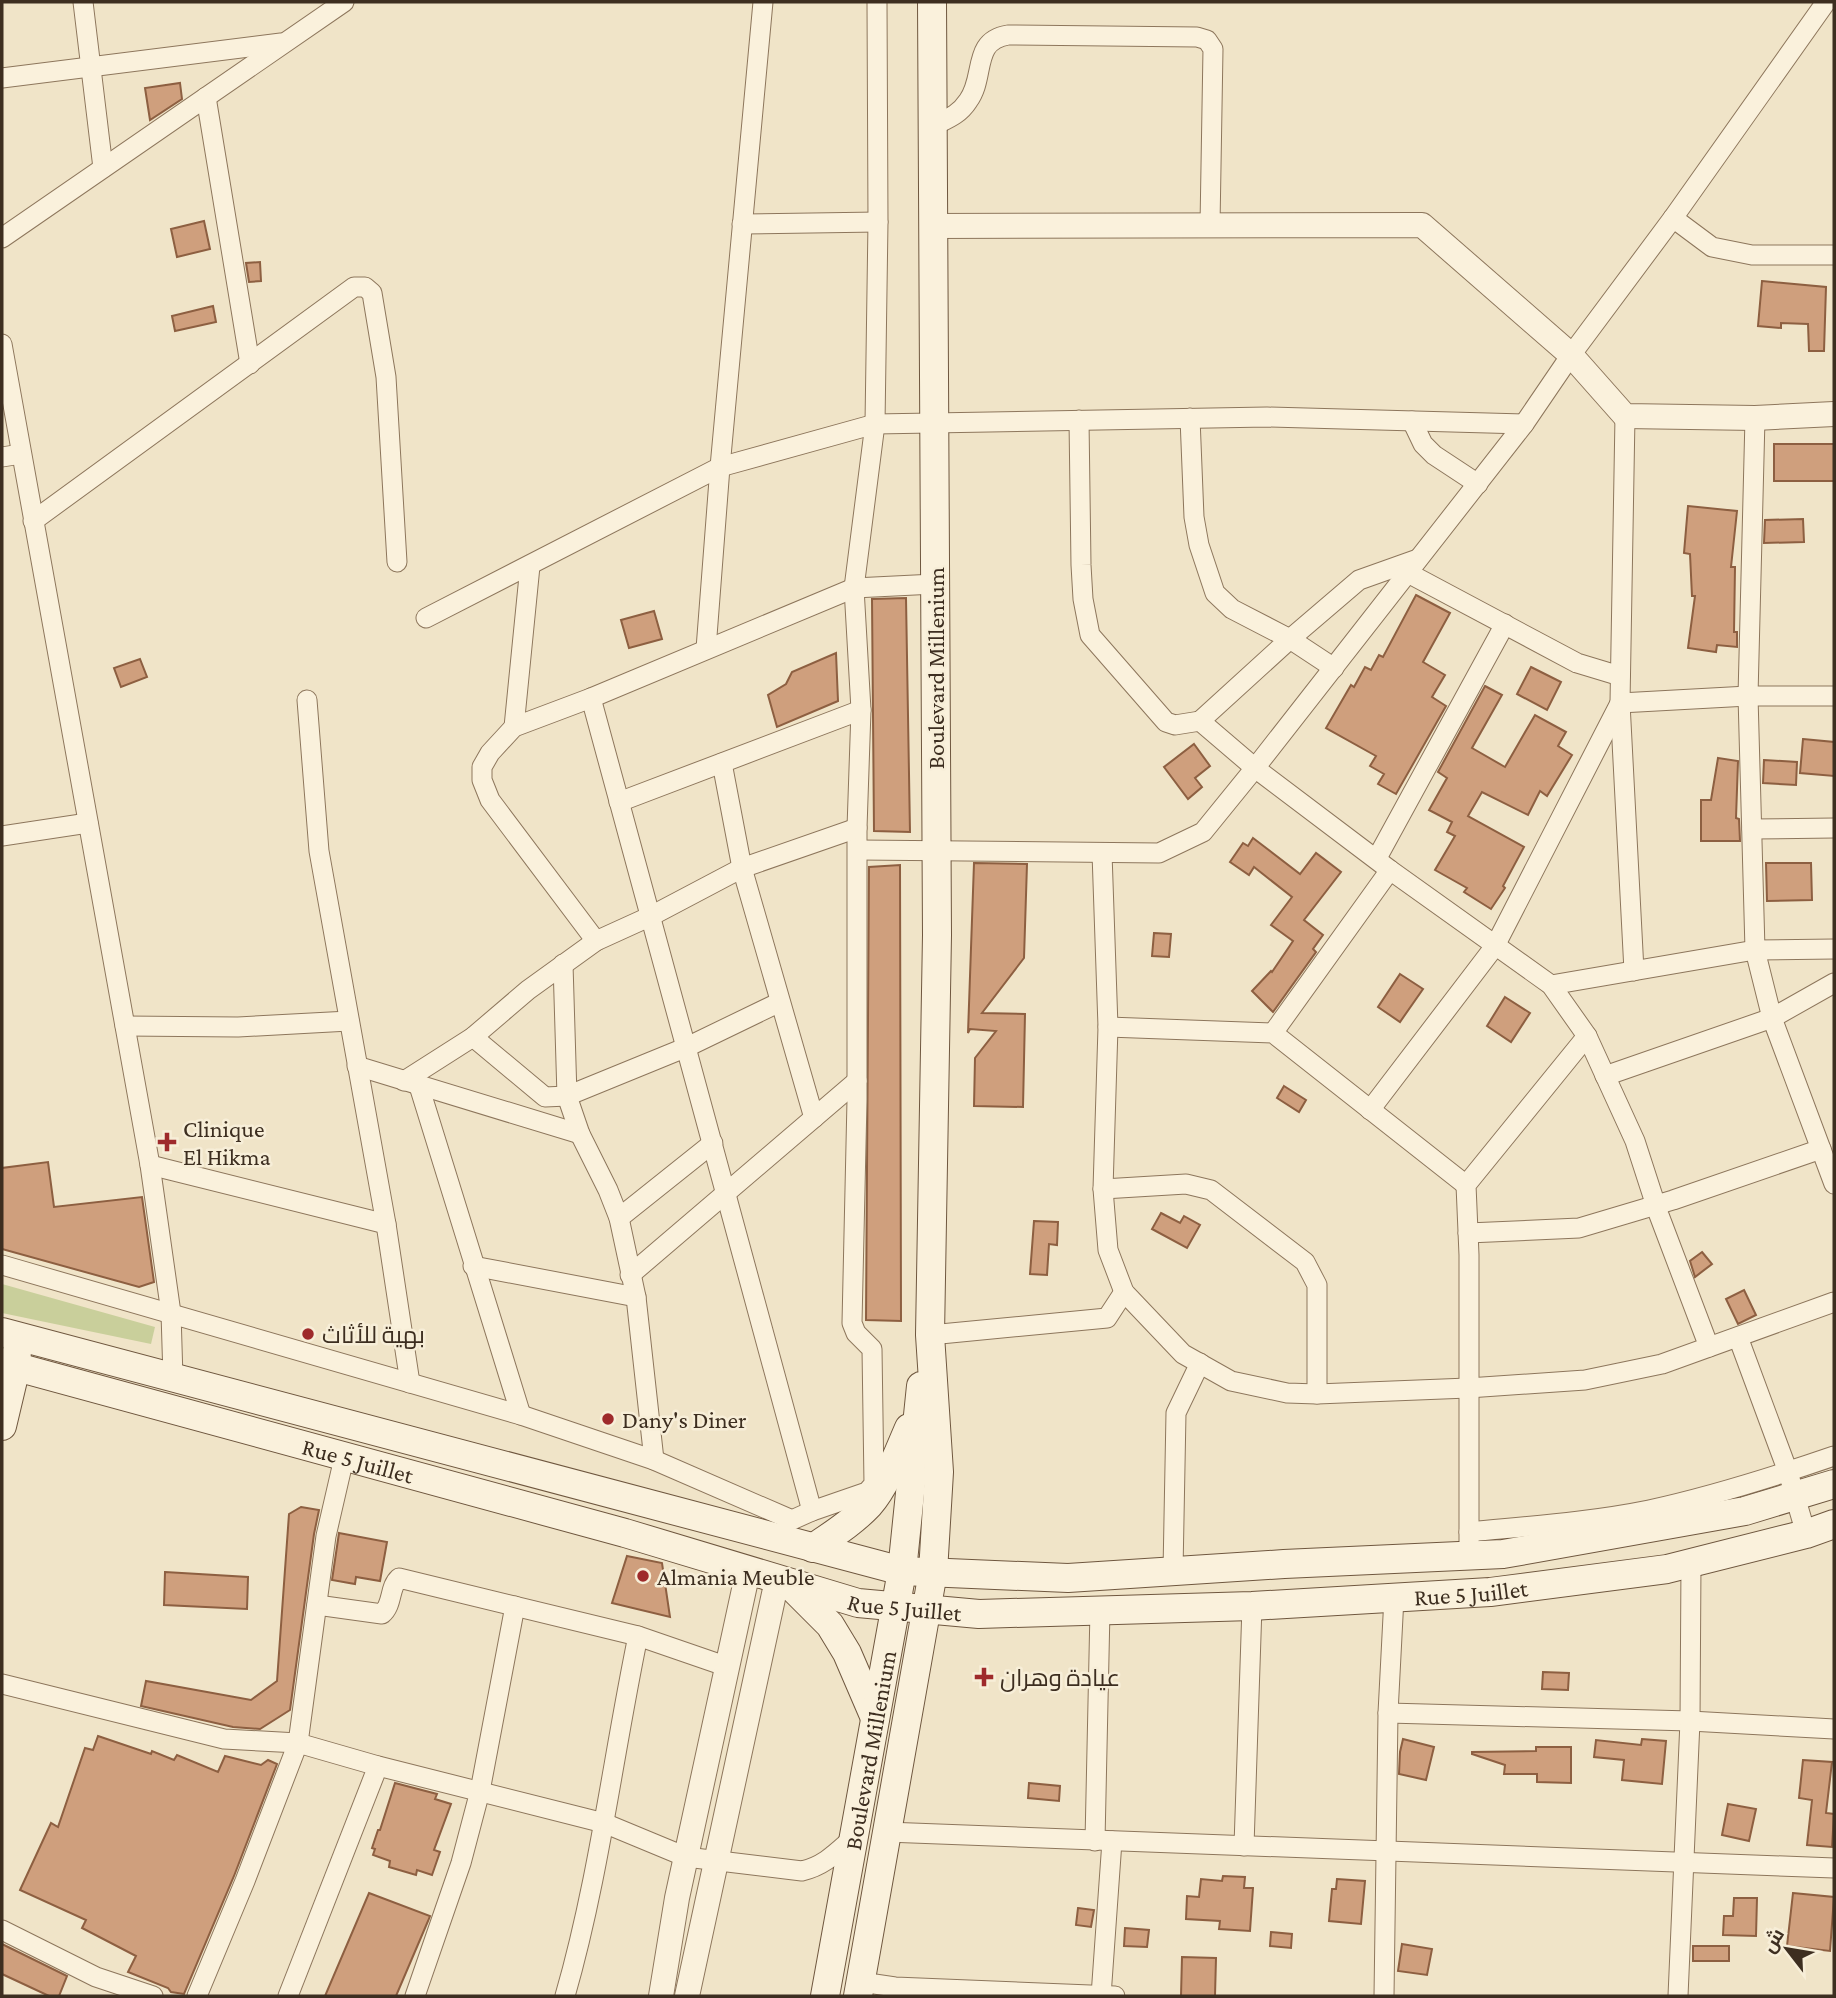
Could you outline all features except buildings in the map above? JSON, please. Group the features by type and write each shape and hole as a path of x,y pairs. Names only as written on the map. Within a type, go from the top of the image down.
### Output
{"main road":[{"name":"Boulevard Millenium","path":"860,1989 933,1572 939,1472 930,1335 936,849 932,2"},
{"name":"Rue 5 Juillet","path":"9,1334 798,1537 902,1571 1068,1578 1469,1544 1503,1554 1745,1511 1792,1484 1834,1484"},
{"path":"2,1426 9,1365 9,1334"},
{"name":"Boulevard Millenium","path":"825,1996 902,1571 917,1409 930,1335"},
{"name":"Rue 5 Juillet","path":"9,1365 625,1533 858,1603 979,1614 1252,1605 1490,1592 1667,1569 1806,1534 1834,1524"},
{"path":"798,1537 850,1521 870,1504 884,1481 917,1409"},
{"path":"782,1581 830,1625 847,1653 875,1718"}],"street":[{"path":"83,2 103,168"},
{"path":"2,238 344,2"},
{"path":"706,649 763,2"},
{"path":"2,1265 521,1415 654,1460 798,1537 812,1511 867,1492 874,1484 872,1349 856,1333 852,1323 857,1081 857,828 861,710 854,588 874,424 878,222 877,2"},
{"path":"859,850 1159,853 1203,832 1524,424 1826,2"},
{"path":"933,126 957,114 970,99 984,52 994,37 1197,37 1207,40 1213,50 1210,225"},
{"path":"2,78 285,43"},
{"path":"206,97 250,364"},
{"path":"1673,218 1712,247 1752,255 1834,255"},
{"path":"742,225 878,222"},
{"path":"933,226 1422,225 1571,355 1625,416 1620,703 1634,971"},
{"path":"33,521 354,287 365,287 372,293 386,377 397,562"},
{"path":"2,344 11,456 33,521 150,1165 171,1313 173,1378"},
{"path":"1625,416 1755,418 1834,414"},
{"path":"426,618 720,467 874,424 1267,417 1524,424"},
{"path":"1190,418 1194,517 1199,545 1215,593 1232,609 1290,639 1334,668"},
{"path":"1755,418 1748,696 1755,950 1772,1018 1834,1184"},
{"path":"1079,420 1081,565 1083,599 1090,635 1166,722 1175,725 1200,721 1359,580 1414,565 1505,624 1577,663 1620,676"},
{"path":"1412,421 1423,444 1434,455 1478,484"},
{"path":"514,727 530,566"},
{"path":"596,941 490,800 482,780 482,767 490,753 514,727 591,698 854,588 935,584"},
{"path":"1273,1033 1384,864 1505,624"},
{"path":"1620,703 1748,696 1834,696"},
{"path":"591,698 812,1511"},
{"path":"307,700 318,851 386,1224 410,1383"},
{"path":"1370,1110 1495,946 1620,703"},
{"path":"619,802 861,710"},
{"path":"1200,721 1255,768 1551,985 1587,1036 1635,1141 1655,1205 1709,1347"},
{"path":"722,763 742,868 814,1118"},
{"path":"2,836 88,823"},
{"path":"412,1083 596,941 651,916 742,868 857,828"},
{"path":"1752,829 1834,828"},
{"path":"1102,853 1108,1027 1103,1189 1108,1250 1124,1292 1183,1354 1231,1381 1287,1393 1468,1388 1585,1380 1662,1364 1834,1302"},
{"path":"1551,985 1755,950 1834,949"},
{"path":"563,964 568,1096 580,1134 619,1218 636,1297 654,1460"},
{"path":"1605,1076 1772,1018 1834,983"},
{"path":"473,1037 545,1097 568,1096 687,1047 780,1002"},
{"path":"125,1026 238,1027 349,1021"},
{"path":"1108,1027 1273,1033 1465,1185"},
{"path":"1469,1544 1468,1233 1465,1185 1587,1036"},
{"path":"357,1066 580,1134"},
{"path":"630,1275 857,1081"},
{"path":"412,1083 521,1415"},
{"path":"619,1218 713,1143"},
{"path":"1468,1233 1579,1227 1655,1205 1821,1149"},
{"path":"150,1165 386,1224"},
{"path":"1103,1189 1186,1184 1211,1190 1305,1262 1317,1285 1317,1394"},
{"path":"473,1266 636,1297"},
{"path":"930,1335 1107,1318 1124,1292"},
{"path":"1738,1337 1792,1484 1806,1534"},
{"path":"1173,1571 1176,1413 1200,1363"},
{"path":"1792,1484 1834,1456"},
{"path":"197,1996 246,1881 299,1744 326,1536 344,1458"},
{"path":"1678,1996 1690,1721 1691,1563"},
{"path":"661,1996 686,1857 748,1571"},
{"path":"317,1605 382,1614 388,1608 394,1584 399,1578 638,1636 728,1667"},
{"path":"687,1996 782,1581"},
{"path":"1384,1996 1388,1713 1394,1597"},
{"path":"1244,1846 1252,1605"},
{"path":"415,1996 461,1863 481,1791 515,1606"},
{"path":"1100,1610 1103,1841 1101,1996"},
{"path":"565,1996 594,1881 619,1725 638,1636"},
{"path":"2,1684 224,1739 299,1744 604,1823 686,1857 802,1871 816,1868 853,1838"},
{"path":"1388,1713 1690,1721 1834,1729"},
{"path":"288,1996 379,1766"},
{"path":"886,1832 1834,1868"},
{"path":"2,1930 96,1977 153,1996"},
{"path":"860,1989 895,1987 1115,1996"}],"green space":[{"path":"2,1284 155,1327 151,1344 2,1313"}],"place":[{"name":"Clinique El Hikma","path":"167,1142"},
{"name":"بهية للأثاث","path":"308,1334"},
{"name":"Dany's Diner","path":"608,1419"},
{"name":"Almania Meuble","path":"643,1576"},
{"name":"عيادة وهران","path":"984,1677"}]}
